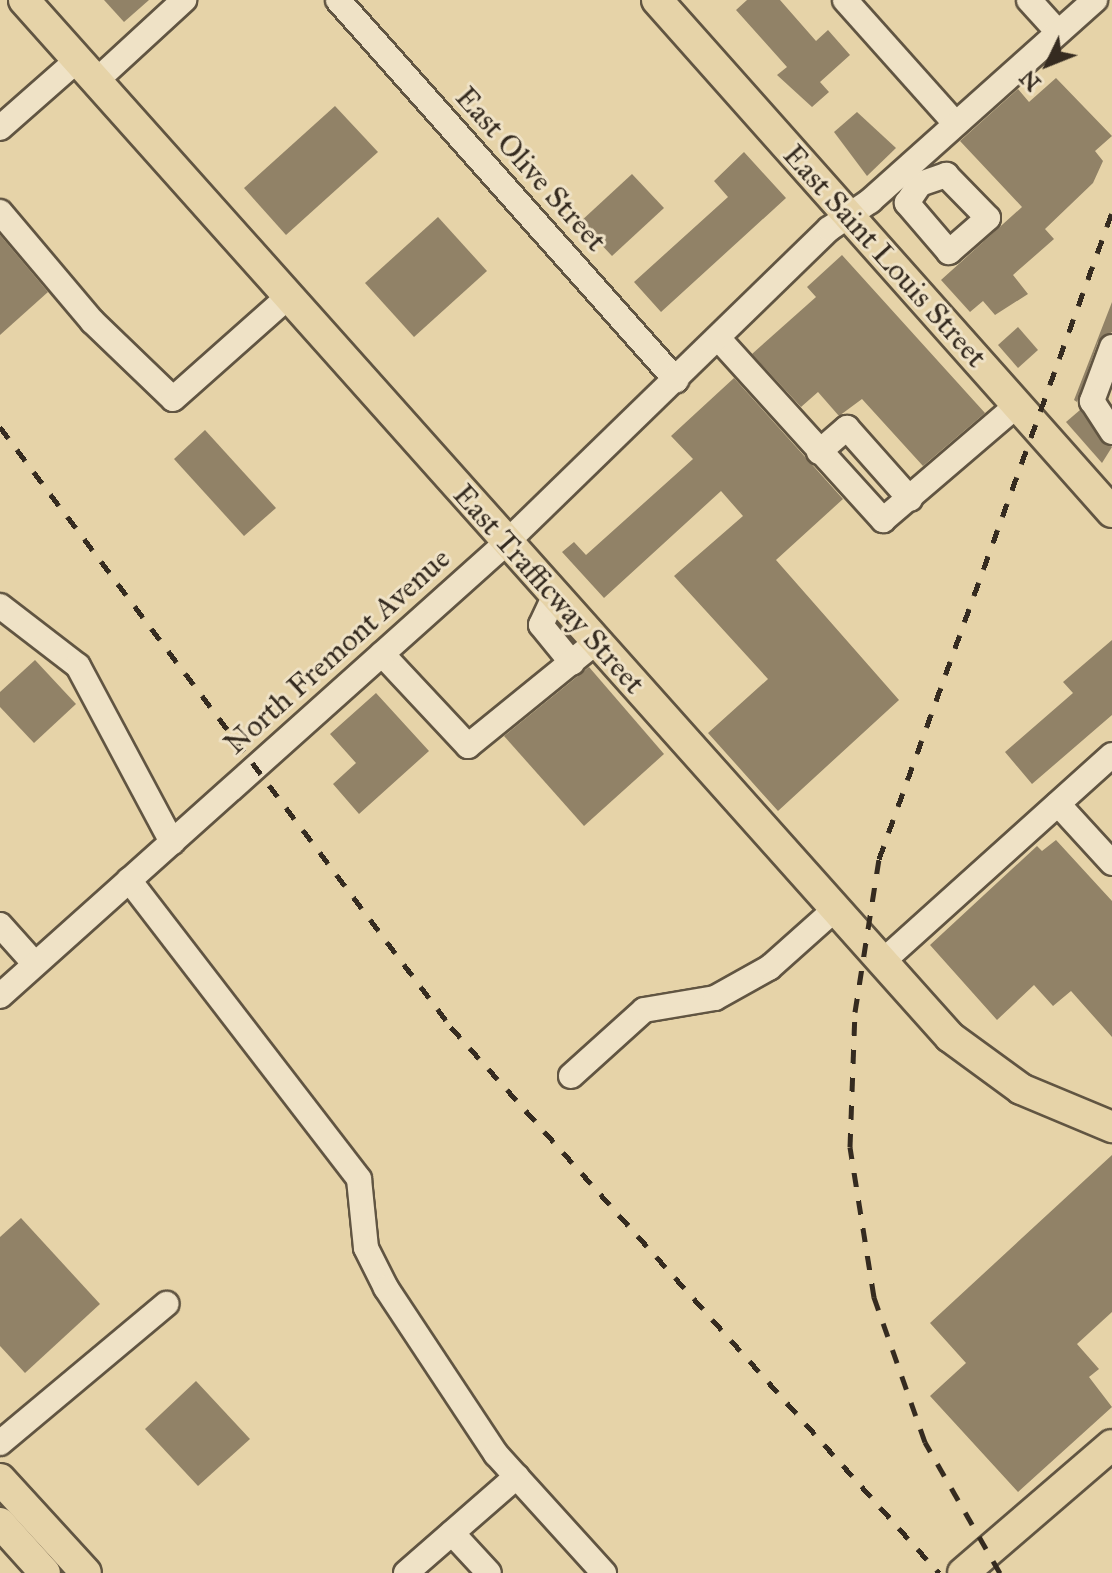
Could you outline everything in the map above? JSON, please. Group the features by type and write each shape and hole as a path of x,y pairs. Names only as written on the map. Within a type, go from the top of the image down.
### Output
{"main road":[{"name":"East Trafficway Street","path":"24,0 881,963 989,1069 1112,1127"},
{"name":"East Saint Louis Street","path":"657,0 1017,405 1107,497"},
{"path":"963,1573 1112,1445"},
{"path":"0,1479 86,1573"},
{"path":"0,1523 45,1573"}],"street":[{"path":"0,128 184,0"},
{"name":"East Olive Street","path":"338,0 676,380"},
{"path":"845,0 956,124"},
{"path":"1029,0 1058,32"},
{"name":"North Fremont Avenue","path":"0,996 507,542 718,338 850,216 912,178 956,124 1095,0"},
{"path":"0,212 92,321 173,399 288,297"},
{"path":"718,338 877,518 889,518 1017,405"},
{"path":"1112,347 1092,401 1112,432"},
{"path":"819,452 847,428 910,499"},
{"path":"555,595 541,625 572,663"},
{"path":"0,606 78,666 172,842"},
{"path":"382,654 468,746 596,642"},
{"path":"881,963 1112,755"},
{"path":"1058,804 1112,863"},
{"path":"129,880 359,1179 366,1248 386,1288 517,1476 604,1573"},
{"path":"571,1076 644,1010 715,998 769,968 834,910"},
{"path":"0,925 35,964"},
{"path":"0,1443 166,1304"},
{"path":"406,1573 517,1476"},
{"path":"452,1533 489,1573"}],"building":[{"path":"104,0 149,0 124,22"},
{"path":"747,0 780,0 816,41 828,30 850,55 820,82 829,92 812,107 777,75 787,67 736,10"},
{"path":"1056,78 1112,136 1095,151 1103,161 1093,183 1045,229 1054,239 1013,275 1028,294 995,315 983,301 970,312 941,280 1022,207 960,141 1018,89 1029,102"},
{"path":"335,106 378,152 286,235 244,188"},
{"path":"857,112 896,148 867,176 834,132"},
{"path":"744,152 786,198 661,312 634,282 728,197 714,181"},
{"path":"632,174 664,208 612,256 580,222"},
{"path":"438,217 487,271 414,337 365,283"},
{"path":"0,235 48,292 0,335"},
{"path":"842,255 985,413 923,466 862,399 839,416 818,392 801,407 752,354 816,297 807,287"},
{"path":"1112,302 1112,332 1098,342 1077,402 1074,400"},
{"path":"1018,327 1038,350 1018,368 998,345"},
{"path":"734,378 843,499 776,560 899,700 778,811 708,733 768,679 674,576 743,516 721,491 604,598 562,552 574,542 586,555 693,459 671,436"},
{"path":"1080,410 1112,447 1102,463 1066,422"},
{"path":"205,430 276,508 244,536 174,459"},
{"path":"1112,640 1112,715 1032,784 1005,752 1073,693 1063,682"},
{"path":"35,660 76,704 34,743 0,707 0,692"},
{"path":"589,667 664,754 584,826 504,736"},
{"path":"376,693 429,751 359,814 333,784 356,763 330,734"},
{"path":"1056,840 1112,901 1112,1037 1071,991 1053,1006 1034,985 997,1020 930,945 1037,846 1042,851"},
{"path":"1112,1155 1112,1312 1077,1344 1099,1369 1089,1377 1112,1407 1018,1492 930,1396 966,1363 930,1323"},
{"path":"21,1218 100,1304 25,1373 0,1346 0,1237"},
{"path":"196,1381 250,1439 198,1486 145,1429"}],"railway":[{"path":"1000,1573 925,1442 874,1297 850,1147 855,1012 879,859 1112,212"},
{"path":"0,427 451,1027 939,1573"}]}
